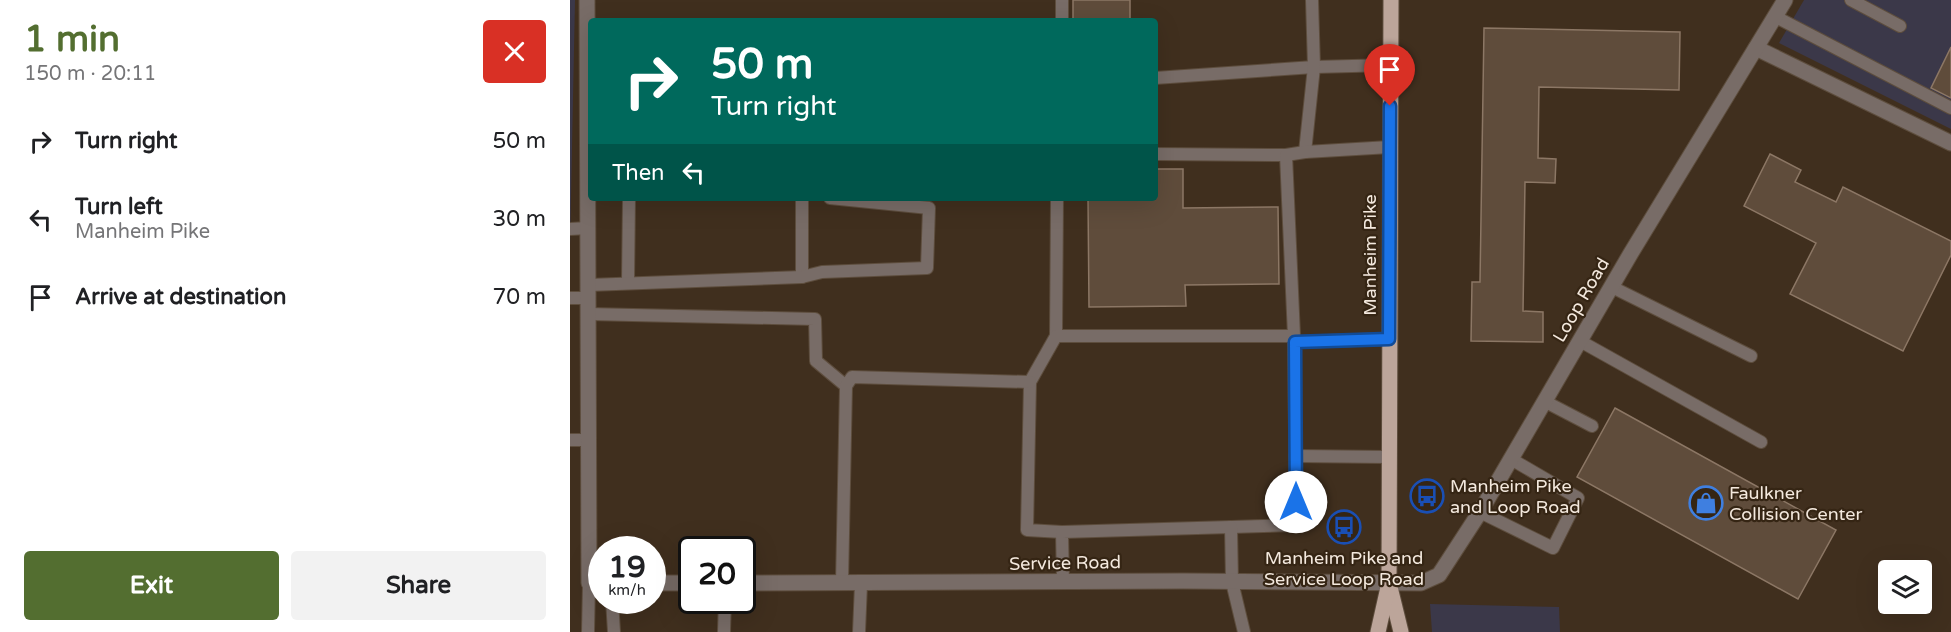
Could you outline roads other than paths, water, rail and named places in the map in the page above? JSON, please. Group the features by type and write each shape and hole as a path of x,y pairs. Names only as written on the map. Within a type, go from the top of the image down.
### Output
{"main road":[{"name":"Manheim Pike","path":"1378,632 1389,583 1391,0"},
{"name":"Manheim Pike","path":"1389,583 1401,632"}],"street":[{"path":"587,0 588,26"},
{"name":"Loop Road","path":"1389,583 1421,583 1439,575 1480,512 1785,0"},
{"path":"1756,48 1951,143"},
{"path":"589,201 588,440 593,536"},
{"name":"Service Road","path":"756,583 1389,583"}],"lane":[{"path":"1062,0 1062,18"},
{"path":"1305,152 1314,67 1312,0"},
{"path":"1851,0 1900,26"},
{"path":"1776,16 1951,108"},
{"path":"1158,78 1314,67 1390,65"},
{"path":"1158,154 1286,155 1390,147"},
{"path":"1057,201 1056,336 1030,382 1027,530 1062,532 1296,525 1295,339 1286,155"},
{"path":"628,282 629,201"},
{"path":"802,201 802,277"},
{"path":"570,298 628,282 802,277 822,272 927,268 929,208 860,201"},
{"path":"570,229 588,228"},
{"path":"1612,287 1751,356"},
{"path":"588,314 815,319 816,361 846,386"},
{"path":"1056,336 1389,339"},
{"path":"1580,341 1761,442"},
{"path":"842,584 846,386 852,377 1030,382"},
{"path":"1544,402 1592,426"},
{"path":"570,440 588,440"},
{"path":"1295,456 1388,457"},
{"path":"1480,512 1553,548 1578,498 1511,459"},
{"path":"1231,527 1232,582 1244,632"},
{"path":"1062,532 1064,583"},
{"path":"859,632 861,584"},
{"path":"588,632 591,614"},
{"path":"613,614 614,632"},
{"path":"724,614 724,632"}],"place":[{"name":"Manheim Pike and Loop Road","path":"1427,496"},
{"name":"Faulkner Collision Center","path":"1706,503"},
{"name":"Manheim Pike and Service Loop Road","path":"1344,527"}]}
